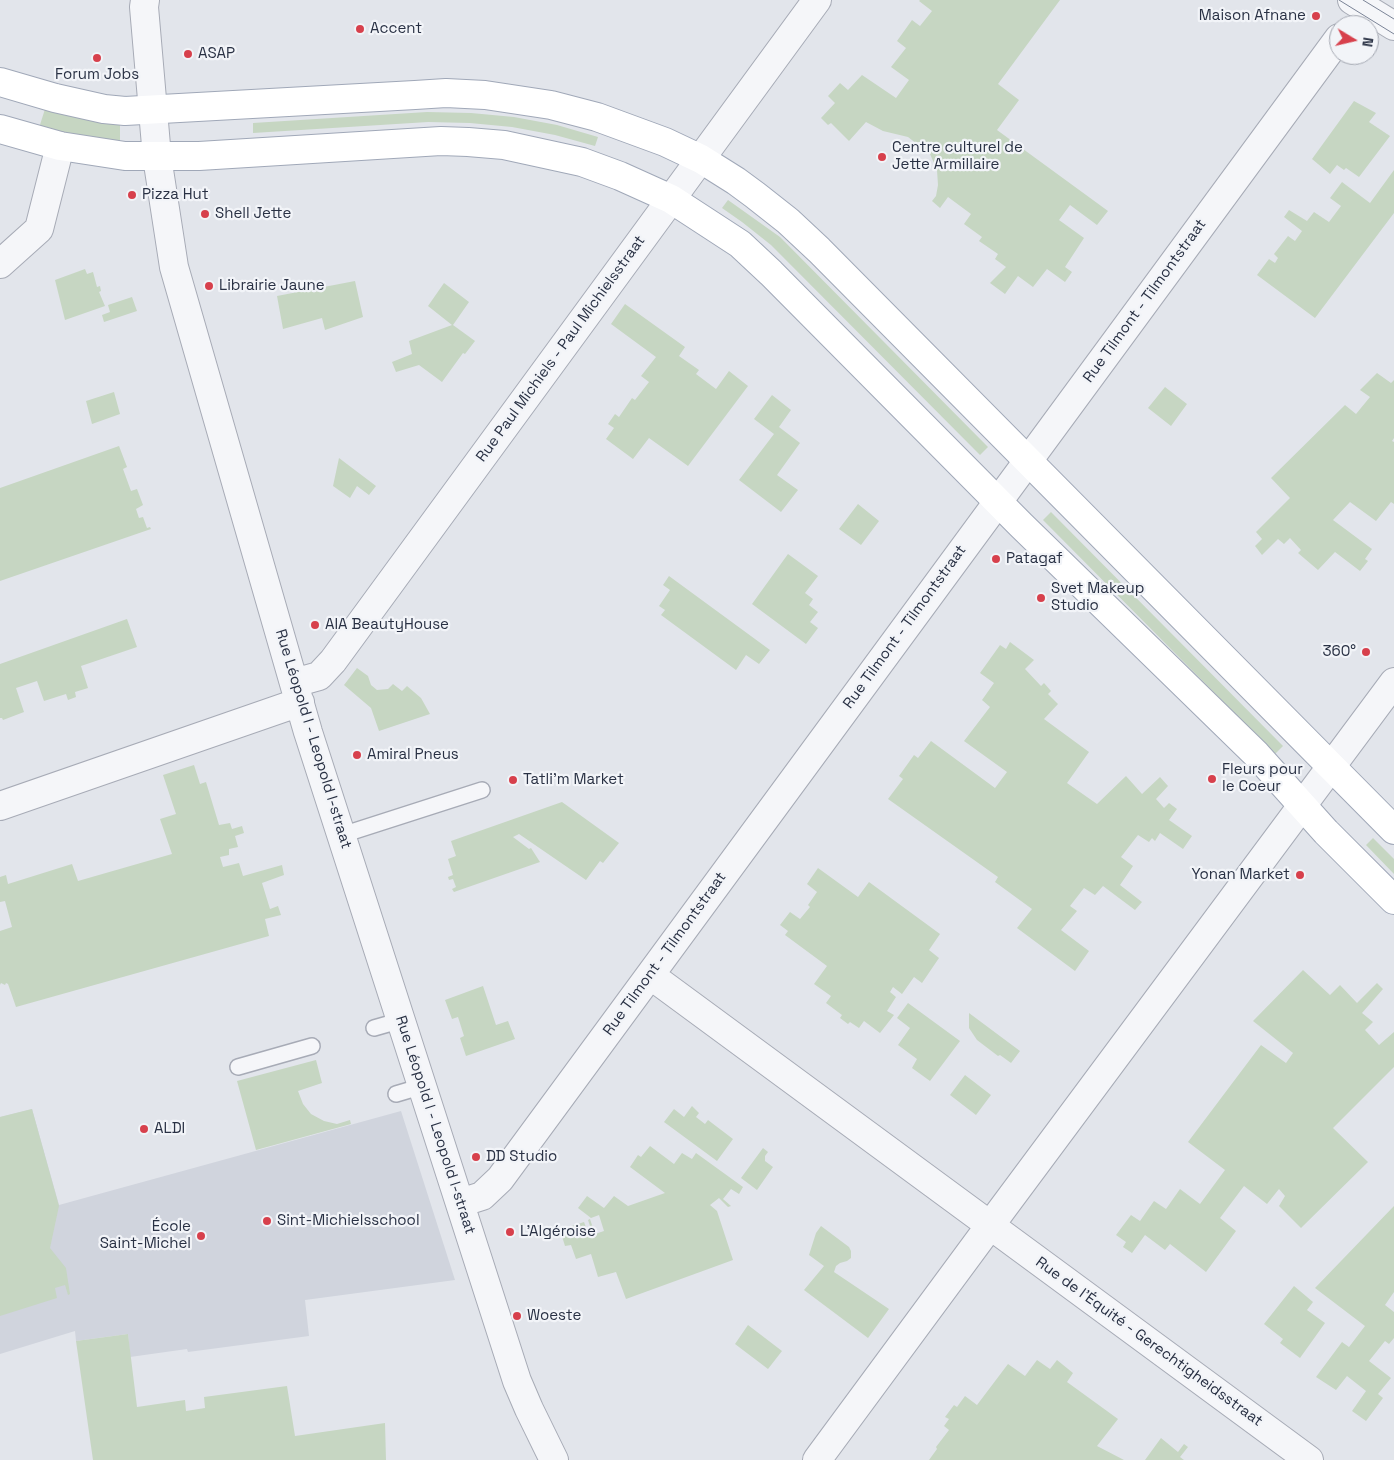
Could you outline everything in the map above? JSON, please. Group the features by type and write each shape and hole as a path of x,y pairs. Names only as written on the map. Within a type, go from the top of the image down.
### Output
{"main road":[{"path":"0,82 55,98 104,109 125,111 423,94 485,95 551,105 597,118 657,139 701,159 736,181 794,227 819,250 1394,830"},
{"path":"0,129 60,146 117,156 198,156 441,141 504,145 582,162 620,176 671,199 746,250 997,501 1256,754 1326,832 1394,900"}],"street":[{"name":"Rue Léopold I - Leopold I-straat","path":"145,0 144,7 157,157 174,267 297,693 342,835 517,1381 528,1409 554,1460"},
{"name":"Rue Paul Michiels - Paul Michielsstraat","path":"0,806 297,693 319,676 333,662 817,0"},
{"path":"1354,11 1394,26"},
{"name":"Rue Tilmont - Tilmontstraat","path":"460,1203 482,1196 500,1178 1329,52"},
{"path":"0,264 40,229 60,146"},
{"path":"817,1460 1394,682"},
{"name":"Rue de l'Équité - Gerechtigheidsstraat","path":"650,975 1308,1460"}],"lane":[{"path":"342,835 482,790"},
{"path":"374,1028 402,1020"},
{"path":"238,1067 312,1046"},
{"path":"396,1094 422,1086"}],"shaded area":[{"path":"32,1109 59,1205 401,1111 455,1280 305,1300 309,1336 188,1352 187,1349 130,1357 128,1334 76,1341 75,1331 0,1354 0,1117"}],"green space":[{"path":"920,0 1060,0 998,84 1019,100 997,130 1108,211 1097,225 1070,205 1059,220 1084,238 1065,267 1072,272 1065,282 1047,269 1033,287 1018,276 1005,294 990,283 1006,267 995,259 998,254 979,241 982,237 964,224 971,214 948,197 940,208 932,201 936,196 938,185 937,170 930,154 908,137 883,131 866,122 849,141 831,123 828,125 821,118 835,103 828,96 840,83 848,90 862,75 896,98 909,80 891,67 906,48 897,41 912,20 920,26 932,11"},
{"path":"1354,101 1376,113 1369,122 1390,136 1359,177 1346,168 1344,170 1337,165 1330,174 1312,159"},
{"path":"45,109 120,122 120,141 81,137 39,128"},
{"path":"427,112 471,113 514,117 557,125 598,137 595,146 555,135 512,127 428,122 253,133 253,123"},
{"path":"1394,170 1394,213 1315,318 1257,275 1269,259 1275,263 1278,258 1274,254 1288,236 1295,241 1302,231 1284,217 1289,210 1307,221 1314,212 1329,222 1341,206 1330,198 1342,182 1370,203"},
{"path":"728,200 780,237 988,447 980,455 771,245 722,208"},
{"path":"85,269 87,274 93,272 97,287 100,286 101,291 99,292 105,306 65,320 55,280"},
{"path":"355,281 363,317 325,330 322,318 283,329 277,296"},
{"path":"444,283 469,302 453,325 475,341 465,354 463,353 442,382 419,365 396,372 392,362 412,354 409,341 452,325 428,306"},
{"path":"132,297 137,311 104,322 102,315 110,312 108,305"},
{"path":"625,304 685,347 679,356 699,370 696,374 716,389 729,371 748,386 688,466 649,438 633,459 606,439 614,428 608,424 615,414 619,417 632,398 635,400 649,382 641,376 656,357 611,324"},
{"path":"1377,373 1391,383 1394,380 1394,438 1392,441 1394,442 1394,504 1391,502 1376,521 1350,502 1333,520 1372,549 1365,559 1368,561 1360,571 1335,552 1318,570 1298,553 1301,550 1290,538 1284,544 1278,539 1262,555 1255,546 1262,539 1256,532 1290,498 1271,478 1345,405 1356,414 1370,397 1360,390"},
{"path":"1165,387 1187,404 1171,426 1148,408"},
{"path":"114,392 120,414 92,424 86,401"},
{"path":"772,395 791,410 779,427 800,443 777,475 798,490 781,512 739,480 774,434 754,419"},
{"path":"119,446 127,467 123,469 131,491 137,489 143,505 136,509 139,518 143,517 147,528 150,527 151,529 0,581 0,488"},
{"path":"339,458 376,486 369,495 357,486 350,498 333,486"},
{"path":"858,504 879,521 861,545 839,529"},
{"path":"1051,512 1283,746 1275,754 1043,520"},
{"path":"788,554 818,576 805,593 813,599 809,605 818,612 810,622 818,628 806,644 752,604"},
{"path":"669,576 770,650 759,664 746,655 736,670 661,615 665,610 659,606 670,590 663,585"},
{"path":"127,619 137,647 81,666 88,688 75,692 76,697 68,700 66,694 44,701 37,681 16,688 24,712 3,720 0,718 0,664"},
{"path":"1010,642 1034,660 1025,669 1041,686 1044,683 1051,691 1048,694 1058,704 1044,719 1089,752 1067,783 1097,804 1126,776 1142,794 1160,777 1168,786 1156,799 1164,808 1169,803 1177,809 1169,820 1192,836 1183,849 1160,833 1155,841 1152,838 1149,842 1138,835 1121,857 1133,866 1120,885 1142,902 1135,910 1103,886 1095,895 1084,888 1070,906 1077,911 1061,930 1089,951 1075,971 1017,928 1032,909 995,882 998,877 888,799 903,779 899,776 914,755 918,758 931,741 995,788 1007,772 964,741 990,707 982,700 994,683 980,673 1000,645 1006,649"},
{"path":"357,668 368,676 371,685 377,690 388,689 393,684 402,691 407,686 421,698 430,714 379,731 371,708 344,685"},
{"path":"194,765 200,784 206,782 219,825 230,823 232,829 242,826 244,833 235,836 238,847 229,849 229,855 220,857 223,867 239,863 243,876 282,865 284,875 262,883 270,909 278,906 281,915 265,919 269,936 16,1007 8,984 1,983 0,985 0,931 12,927 5,901 0,902 0,877 6,875 8,884 72,864 78,881 172,854 160,819 176,814 163,775"},
{"path":"562,802 619,843 603,863 600,861 586,880 519,834 513,837 529,849 531,848 540,862 454,892 452,889 456,887 453,879 449,880 448,877 453,875 448,859 456,856 451,841"},
{"path":"1373,838 1394,859 1394,874 1366,845"},
{"path":"818,868 858,897 869,882 940,934 929,950 939,958 922,983 914,977 902,994 893,987 890,992 896,997 887,1011 894,1015 880,1033 864,1021 859,1028 850,1022 848,1024 840,1018 842,1015 826,1003 831,996 814,984 827,966 785,935 788,931 780,925 790,912 800,919 810,907 808,905 817,892 807,884"},
{"path":"1303,970 1330,995 1340,985 1357,1003 1377,983 1383,989 1362,1013 1373,1022 1365,1030 1379,1045 1394,1032 1394,1067 1333,1128 1368,1162 1301,1228 1279,1206 1285,1196 1279,1189 1267,1204 1244,1186 1220,1218 1236,1231 1206,1272 1170,1244 1165,1250 1145,1235 1132,1253 1123,1247 1126,1242 1116,1235 1131,1215 1140,1221 1154,1201 1166,1209 1180,1189 1200,1204 1225,1170 1188,1142 1261,1045 1286,1063 1293,1053 1253,1021"},
{"path":"483,986 496,1025 508,1021 515,1039 466,1056 460,1038 464,1036 458,1017 452,1019 445,1000"},
{"path":"908,1003 960,1041 930,1081 912,1068 917,1059 898,1045 910,1028 897,1018"},
{"path":"969,1013 1020,1051 1011,1063 977,1040 969,1028"},
{"path":"316,1060 322,1083 298,1091 303,1104 311,1114 324,1121 337,1124 350,1120 351,1124 256,1150 237,1081"},
{"path":"965,1075 991,1095 976,1115 950,1095"},
{"path":"692,1106 699,1113 696,1117 705,1124 708,1120 733,1139 717,1161 664,1122 674,1109 684,1117"},
{"path":"32,1109 59,1206 50,1248 66,1268 70,1294 68,1295 65,1285 55,1288 57,1298 0,1316 0,1117"},
{"path":"650,1146 674,1164 682,1153 692,1159 696,1153 743,1187 739,1194 731,1189 723,1199 731,1206 728,1207 719,1198 710,1205 717,1211 733,1260 626,1299 616,1272 598,1277 591,1254 576,1259 571,1245 565,1246 560,1230 584,1222 587,1230 591,1229 588,1220 590,1219 595,1234 604,1231 599,1215 591,1218 578,1208 587,1196 604,1208 614,1196 628,1206 665,1193 630,1167 638,1155 641,1157"},
{"path":"763,1148 768,1152 765,1156 765,1161 773,1167 757,1190 741,1178"},
{"path":"1394,1206 1394,1292 1385,1305 1394,1312 1394,1338 1389,1344 1385,1341 1369,1361 1391,1378 1378,1394 1383,1398 1366,1421 1352,1411 1366,1391 1347,1376 1336,1390 1316,1377 1342,1342 1349,1347 1365,1326 1315,1288"},
{"path":"821,1226 849,1247 851,1251 851,1258 836,1266 834,1272 889,1309 868,1338 804,1290 824,1266 809,1255 816,1233"},
{"path":"1294,1286 1313,1302 1307,1310 1325,1323 1300,1358 1280,1343 1283,1339 1264,1324"},
{"path":"748,1325 782,1351 768,1369 735,1344"},
{"path":"128,1334 137,1407 185,1400 186,1411 205,1408 204,1397 287,1386 295,1436 385,1423 386,1460 93,1460 76,1341"},
{"path":"1037,1360 1050,1369 1057,1360 1073,1373 1067,1382 1118,1419 1097,1446 1124,1460 929,1460 949,1430 944,1426 949,1419 945,1417 954,1405 957,1407 965,1396 977,1405 1008,1364 1025,1376"},
{"path":"1161,1438 1178,1452 1184,1444 1188,1447 1180,1457 1184,1460 1145,1460"}],"tram line":[{"path":"1339,0 1394,34"},
{"path":"1363,0 1394,19"}],"place":[{"name":"Maison Afnane","path":"1316,16"},
{"name":"Accent","path":"360,29"},
{"name":"ASAP","path":"188,54"},
{"name":"Forum Jobs","path":"97,58"},
{"name":"Centre culturel de Jette Armillaire","path":"882,157"},
{"name":"Pizza Hut","path":"132,195"},
{"name":"Shell Jette","path":"205,214"},
{"name":"Librairie Jaune","path":"209,286"},
{"name":"Patagaf","path":"996,559"},
{"name":"Svet Makeup Studio","path":"1041,598"},
{"name":"AIA BeautyHouse","path":"315,625"},
{"name":"360°","path":"1366,652"},
{"name":"Amiral Pneus","path":"357,755"},
{"name":"Fleurs pour le Coeur","path":"1212,779"},
{"name":"Tatli'm Market","path":"513,780"},
{"name":"Yonan Market","path":"1300,875"},
{"name":"ALDI","path":"144,1129"},
{"name":"DD Studio","path":"476,1157"},
{"name":"Sint-Michielsschool","path":"267,1221"},
{"name":"L'Algéroise","path":"510,1232"},
{"name":"École Saint-Michel","path":"201,1236"},
{"name":"Woeste","path":"517,1316"}]}
